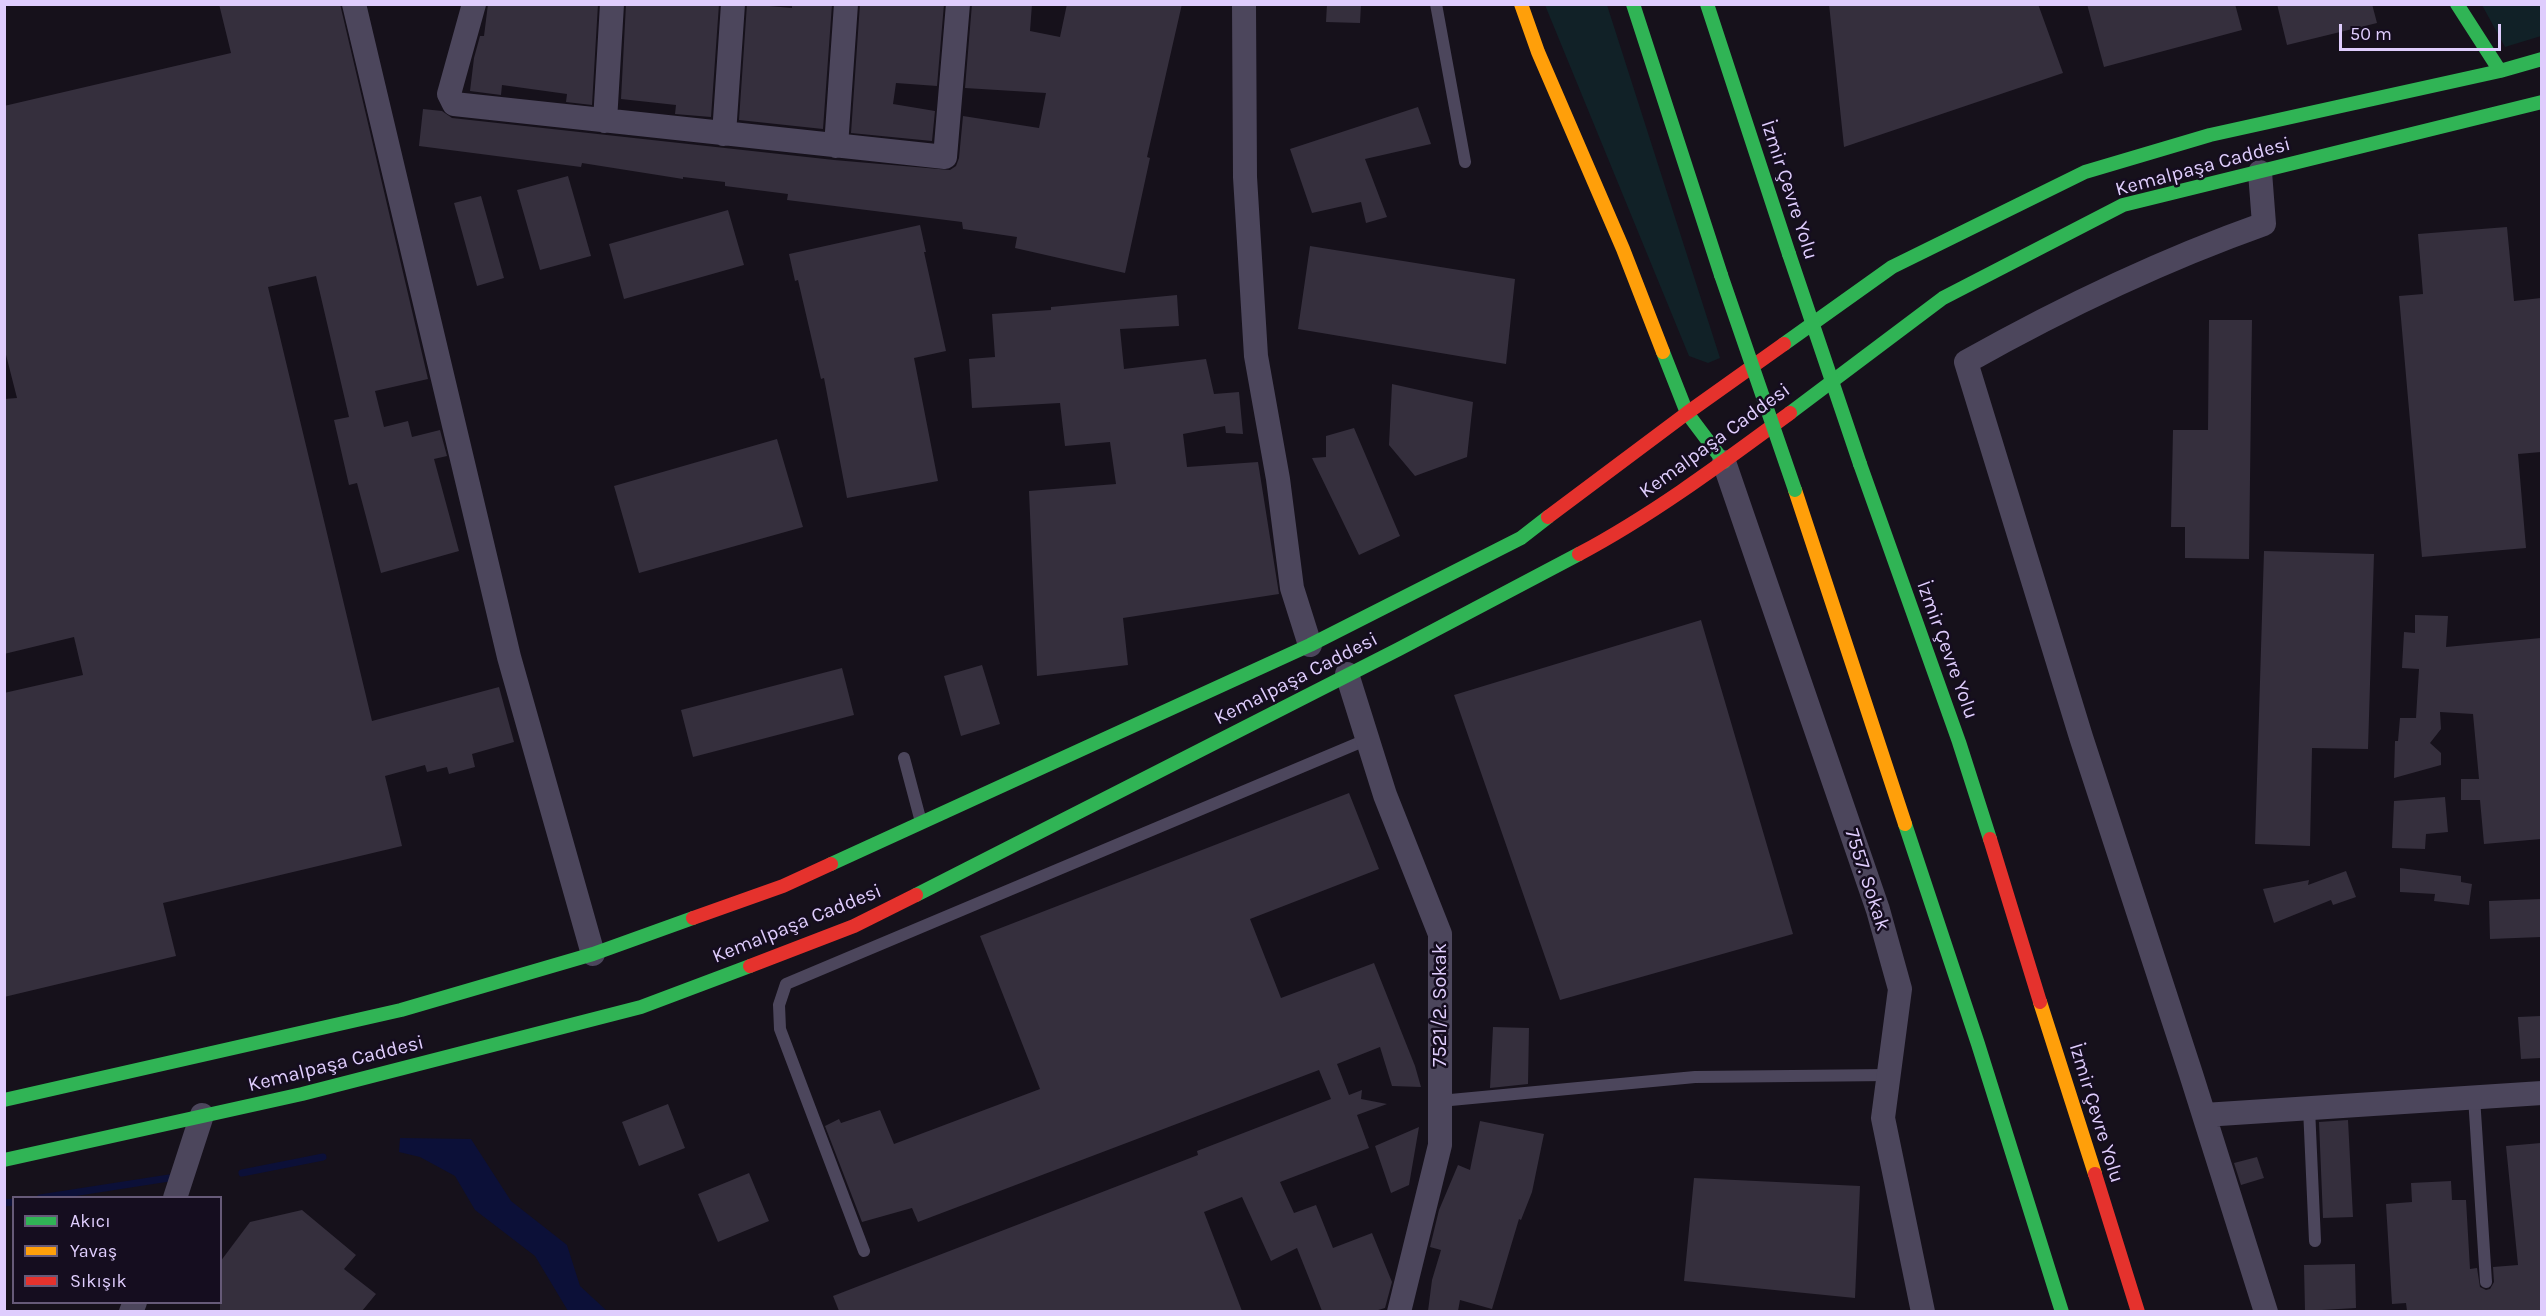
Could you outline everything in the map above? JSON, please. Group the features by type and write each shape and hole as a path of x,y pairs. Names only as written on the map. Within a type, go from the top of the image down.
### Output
{"main road":[{"path":"1521,4 1538,52 1623,249 1687,413 1724,462"},
{"path":"1634,4 1721,275 1978,1044 2062,1311"},
{"name":"İzmir Çevre Yolu","path":"1707,4 1860,464 1959,742 2138,1311"},
{"path":"2457,4 2500,71"},
{"name":"Kemalpaşa Caddesi","path":"4,1100 401,1010 593,954 783,886 1310,645 1521,538 1687,413 1892,267 2085,172 2210,135 2500,71 2541,59"},
{"name":"Kemalpaşa Caddesi","path":"4,1160 201,1114 302,1094 641,1007 854,926 1399,649 1624,530 1724,462 1943,298 2123,205 2541,102"}],"street":[{"path":"354,4 509,657 593,954"},
{"path":"474,4 448,94 454,104 945,158 958,4"},
{"path":"605,121 612,4"},
{"path":"724,134 733,4"},
{"path":"836,146 846,4"},
{"path":"1244,4 1245,177 1256,356 1278,479 1292,588 1310,645"},
{"path":"2260,172 2264,224 2139,274 2038,321 1966,362 2084,748 2204,1115 2265,1311"},
{"name":"7557. Sokak","path":"1724,462 1878,910 1900,989 1883,1118 1923,1311"},
{"name":"7521/2. Sokak","path":"1347,674 1385,795 1440,934 1440,1145 1399,1311"},
{"path":"2204,1115 2541,1092"},
{"path":"175,1196 201,1114"}],"lane":[{"path":"1436,4 1465,162"},
{"path":"864,1251 780,1029 779,1005 786,984 1368,739"},
{"path":"903,758 921,823"},
{"path":"1440,1101 1695,1077 1889,1075"},
{"path":"2474,1097 2486,1282"},
{"path":"2309,1108 2315,1240"}],"shaded area":[{"path":"1545,5 1607,5 1720,358 1708,363 1689,356"},
{"path":"2482,5 2541,5 2541,36 2505,47"},
{"path":"400,1138 471,1139 511,1201 567,1245 580,1286 607,1311 568,1311 535,1256 475,1210 455,1176 420,1157 399,1152"}],"building":[{"path":"219,4 340,4 428,379 375,391 384,427 408,421 412,437 440,430 447,456 434,459 459,551 381,573 357,483 349,485 334,420 349,417 316,276 268,287 372,721 499,687 514,742 472,754 475,767 449,774 447,767 427,772 425,765 385,776 402,846 163,903 176,956 4,997 4,693 83,675 74,637 4,654 4,399 17,398 4,347 4,106 231,53"},
{"path":"488,4 598,4 592,105 566,102 567,94 502,85 501,95 470,91 474,58 480,36 484,36"},
{"path":"626,4 719,4 711,117 675,114 676,105 621,99"},
{"path":"747,4 792,8 792,4 832,4 823,129 739,120"},
{"path":"860,4 944,4 937,86 896,83 893,104 935,111 932,141 851,133"},
{"path":"972,4 1032,4 1030,31 1060,37 1067,4 1182,4 1147,157 1150,158 1125,273 1015,248 1017,237 963,229 962,222 787,200 788,194 725,186 725,182 683,177 683,179 582,163 581,167 419,146 423,109 442,111 452,118 834,160 950,170 956,166 959,158 963,116 1039,128 1046,93 965,88"},
{"path":"1327,4 1361,4 1360,23 1326,22"},
{"path":"1829,4 2038,4 2063,73 1844,147"},
{"path":"2087,4 2235,4 2242,30 2104,67"},
{"path":"2277,4 2372,4 2377,23 2287,45"},
{"path":"1418,107 1431,144 1365,159 1387,217 1366,223 1361,202 1312,213 1290,149"},
{"path":"568,176 591,256 540,270 517,190"},
{"path":"481,196 504,278 477,286 454,203"},
{"path":"728,210 744,265 624,299 609,244"},
{"path":"920,225 946,351 914,358 938,481 847,498 824,378 821,379 798,280 795,281 789,254"},
{"path":"2507,227 2514,301 2541,298 2541,452 2518,454 2526,548 2422,557 2399,296 2423,294 2418,234"},
{"path":"1310,246 1515,279 1506,364 1298,329"},
{"path":"1177,295 1179,326 1120,329 1124,369 1206,359 1214,394 1239,392 1243,434 1226,433 1225,426 1183,434 1187,467 1258,462 1279,594 1123,618 1128,665 1037,676 1029,491 1116,484 1110,442 1065,446 1060,403 972,408 969,359 995,357 992,314 1051,310 1051,307"},
{"path":"2209,320 2252,320 2249,559 2185,558 2185,527 2171,527 2173,430 2208,430"},
{"path":"1392,384 1473,402 1467,457 1415,476 1389,445"},
{"path":"1354,428 1400,536 1359,555 1312,458 1326,457 1326,436"},
{"path":"777,439 803,527 639,573 614,486"},
{"path":"2264,551 2374,554 2368,749 2312,748 2310,846 2255,844"},
{"path":"2415,615 2448,616 2446,647 2541,638 2541,839 2484,844 2480,800 2461,800 2461,779 2479,779 2473,714 2440,712 2441,729 2430,743 2441,753 2441,765 2394,778 2395,741 2398,741 2400,718 2416,718 2419,669 2402,668 2404,632 2415,633"},
{"path":"1701,620 1793,934 1560,1000 1454,695"},
{"path":"982,665 1000,724 961,736 944,676"},
{"path":"842,668 854,715 693,757 681,710"},
{"path":"1349,793 1379,869 1250,919 1281,998 1374,963 1415,1066 1421,1087 1392,1086 1380,1047 1337,1064 1349,1095 1362,1090 1361,1099 1387,1104 1357,1115 1369,1148 1280,1182 1294,1213 1316,1205 1333,1248 1372,1233 1392,1282 1385,1308 1375,1311 1322,1311 1297,1248 1271,1261 1242,1197 1204,1212 1242,1311 839,1311 833,1296 1198,1155 1197,1151 1331,1099 1319,1070 918,1222 912,1208 862,1222 825,1126 839,1119 841,1123 880,1110 894,1144 1040,1089 980,936"},
{"path":"2445,797 2448,832 2426,834 2425,849 2392,848 2394,801"},
{"path":"2400,868 2461,876 2461,882 2472,884 2469,905 2434,901 2435,894 2400,892"},
{"path":"2346,871 2356,897 2333,905 2331,900 2274,923 2263,889 2309,880 2308,885"},
{"path":"2541,899 2541,937 2490,939 2489,901"},
{"path":"2541,1016 2541,1058 2521,1059 2518,1017"},
{"path":"1493,1027 1529,1028 1528,1084 1490,1088"},
{"path":"668,1104 685,1148 639,1166 622,1122"},
{"path":"2348,1120 2353,1217 2323,1218 2319,1122"},
{"path":"1480,1121 1544,1134 1532,1192 1521,1220 1519,1219 1492,1309 1460,1300 1458,1311 1428,1311 1432,1280 1441,1250 1430,1247 1439,1210 1458,1165 1470,1170"},
{"path":"1419,1127 1409,1185 1391,1193 1375,1146"},
{"path":"2541,1143 2541,1311 2407,1311 2406,1303 2392,1304 2386,1204 2412,1202 2411,1183 2451,1181 2452,1200 2466,1200 2470,1269 2477,1268 2480,1287 2490,1289 2494,1282 2493,1267 2518,1265 2506,1146"},
{"path":"2257,1157 2264,1178 2241,1185 2234,1163"},
{"path":"749,1173 769,1221 718,1242 698,1194"},
{"path":"1694,1178 1860,1186 1855,1298 1684,1281"},
{"path":"302,1210 356,1255 344,1269 376,1294 362,1311 220,1311 222,1259 250,1222"},
{"path":"2355,1264 2356,1308 2305,1311 2304,1265"}],"waterway":[{"path":"242,1173 323,1157"},
{"path":"53,1196 169,1178"},
{"path":"4,1203 12,1202"}],"traffic: fast":[{"path":"1633,4 1721,275"},
{"path":"1707,4 1789,254"},
{"path":"2457,4 2500,71"},
{"path":"1784,344 1892,267 2085,172 2210,135 2500,71 2542,59"},
{"path":"1790,413 1943,298 2123,205 2542,102"},
{"path":"1789,254 1860,464"},
{"path":"1721,275 1795,490"},
{"path":"1663,352 1687,413 1724,462"},
{"path":"1860,464 1959,742 1990,839"},
{"path":"831,864 1310,645 1521,538 1548,517"},
{"path":"916,895 1399,649 1579,554"},
{"path":"1905,824 1978,1044 2062,1312"},
{"path":"4,1100 401,1010 593,954 693,918"},
{"path":"4,1160 302,1094 641,1007 750,966"}],"traffic: slow":[{"path":"1521,4 1538,52 1623,249 1663,352"},
{"path":"1795,490 1905,824"},
{"path":"2040,1002 2095,1174"}],"traffic: jam":[{"path":"1548,517 1784,344"},
{"path":"1579,554 1661,505 1790,413"},
{"path":"1990,839 2040,1002"},
{"path":"693,918 783,886 831,864"},
{"path":"750,966 854,926 916,895"},
{"path":"2095,1174 2138,1312"}]}
